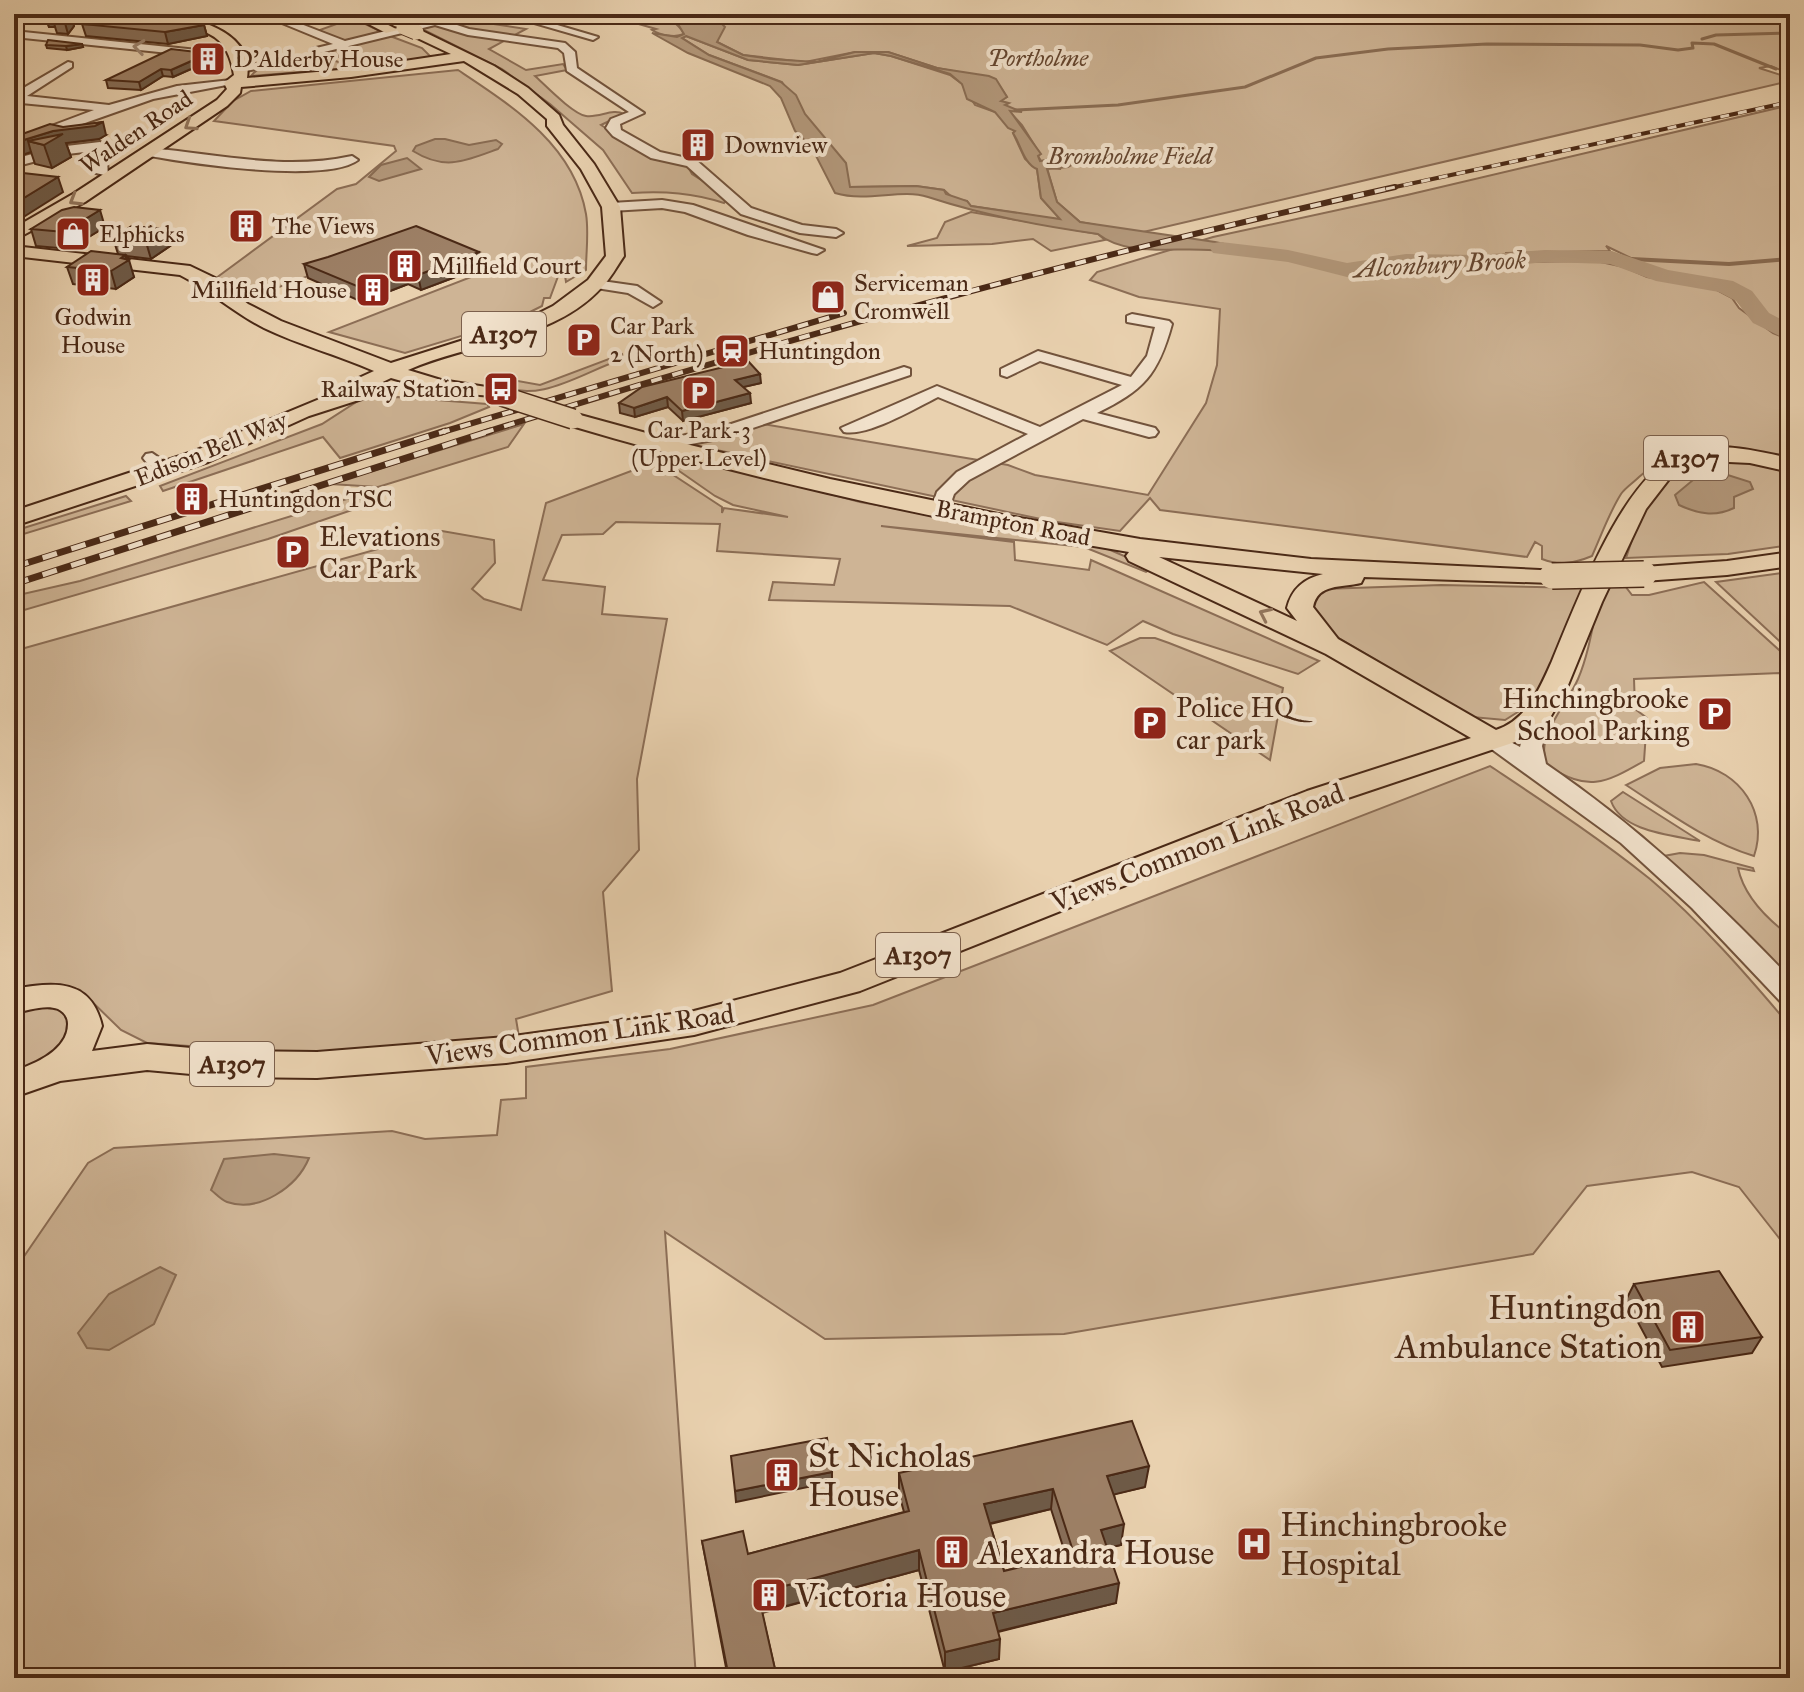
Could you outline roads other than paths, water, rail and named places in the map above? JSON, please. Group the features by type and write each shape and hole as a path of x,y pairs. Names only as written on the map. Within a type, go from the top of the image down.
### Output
{"main road":[{"path":"356,14 460,57 545,109 554,118 555,126 588,167 611,207 615,256 623,262 603,285"},
{"path":"375,14 427,47 436,57 415,65"},
{"path":"156,15 207,27 232,47 241,69"},
{"path":"427,47 460,57"},
{"path":"228,79 283,80 460,57"},
{"name":"Walden Road","path":"14,235 79,198 222,103 235,90 228,79 241,76 241,69"},
{"name":"Brampton Road","path":"19,252 171,267 208,282 253,315 344,350 670,448 940,510 1105,540 1231,559 1426,574 1644,574 1727,568 1790,559"},
{"name":"A1307","path":"481,391 467,367 504,344 563,319 603,285"},
{"name":"A1307","path":"404,370 530,325 603,285"},
{"path":"364,393 404,370 504,344"},
{"name":"Edison Bell Way","path":"341,397 346,391 404,370"},
{"path":"364,393 481,391"},
{"name":"Edison Bell Way","path":"14,519 341,397 364,393"},
{"name":"A1307","path":"1105,540 1335,648 1494,740 1514,733 1541,710 1635,508 1665,469 1690,457 1718,454 1750,456 1790,465"},
{"name":"Edison Bell Way","path":"14,509 80,496"},
{"path":"1231,559 1223,586 1231,599"},
{"path":"1335,648 1300,608 1301,598 1307,589 1334,579 1426,574"},
{"name":"Views Common Link Road","path":"86,1031 117,1047 147,1057 224,1064 317,1065 506,1050 694,1023 848,983 1317,798 1494,740"},
{"path":"14,1001 48,995 79,1006 86,1017 86,1031 81,1044 30,1082"},
{"name":"Views Common Link Road","path":"30,1082 147,1057"}],"street":[{"path":"265,14 344,44"},
{"path":"351,73 341,61 316,51 468,14"},
{"path":"508,14 593,37"},
{"path":"141,17 156,15"},
{"path":"75,38 82,24 97,18"},
{"path":"436,22 468,32 561,45 569,52 571,69 638,113 615,122 612,128 617,133 656,155 691,163 746,211 800,229 836,233"},
{"path":"14,34 176,51 217,53 232,47"},
{"path":"14,144 111,109 228,79 230,60 217,53"},
{"path":"241,69 286,60"},
{"path":"68,65 19,96 21,99 111,109"},
{"path":"66,125 25,125 74,140 74,148"},
{"path":"100,146 101,170 20,162 74,148 100,146"},
{"path":"149,152 304,167 332,166 352,160"},
{"path":"611,207 662,204 688,208 753,232 817,250"},
{"path":"603,285 632,289 653,302"},
{"path":"940,510 946,492 963,476 1079,413 1120,395 1145,374 1167,320 1132,319"},
{"path":"1007,372 1031,354 1134,383"},
{"path":"670,448 681,441 717,434 904,372"},
{"path":"856,422 893,413 931,389 1041,433"},
{"path":"1079,413 1149,432"},
{"path":"1535,768 1531,746 1541,710"},
{"path":"1494,740 1606,818 1652,857 1700,901 1790,995"}],"waterway":[{"path":"1702,39 1716,35 1790,33"},
{"path":"1015,110 1118,105 1245,87 1316,58 1388,49 1487,44 1640,45 1678,50 1693,48 1692,43 1714,44 1776,69"},
{"name":"Alconbury Brook","path":"1221,248 1288,256 1347,270 1406,261 1476,262 1545,256 1612,258 1664,276 1725,286 1744,296 1761,318 1790,334"},
{"path":"1612,258 1729,264 1790,259"}],"railway":[{"path":"1389,188 1790,102"},
{"path":"1389,188 1395,187"},
{"path":"483,433 709,364 936,300 1165,241 1389,188"},
{"path":"439,433 844,313"},
{"path":"14,567 445,431"},
{"path":"14,584 490,431"}],"place":[{"name":"D'Alderby House","path":"208,59"},
{"name":"Downview","path":"698,145"},
{"name":"The Views","path":"246,226"},
{"name":"Elphicks","path":"73,234"},
{"name":"Millfield Court","path":"405,266"},
{"name":"Godwin House","path":"93,280"},
{"name":"Millfield House","path":"373,290"},
{"name":"Serviceman Cromwell","path":"828,297"},
{"name":"Car Park 2 (North)","path":"584,340"},
{"name":"Huntingdon","path":"732,351"},
{"name":"Railway Station","path":"501,389"},
{"name":"Car Park-3 (Upper Level)","path":"699,393"},
{"name":"Huntingdon TSC","path":"192,499"},
{"name":"Elevations Car Park","path":"293,552"},
{"name":"Hinchingbrooke School Parking","path":"1715,714"},
{"name":"Police HQ car park","path":"1150,723"},
{"name":"Huntingdon Ambulance Station","path":"1688,1327"},
{"name":"St Nicholas House","path":"782,1475"},
{"name":"Hinchingbrooke Hospital","path":"1254,1544"},
{"name":"Alexandra House","path":"952,1552"},
{"name":"Victoria House","path":"769,1595"}],"park label":[{"name":"Portholme","path":"1038,58"},
{"name":"Bromholme Field","path":"1130,156"}]}
